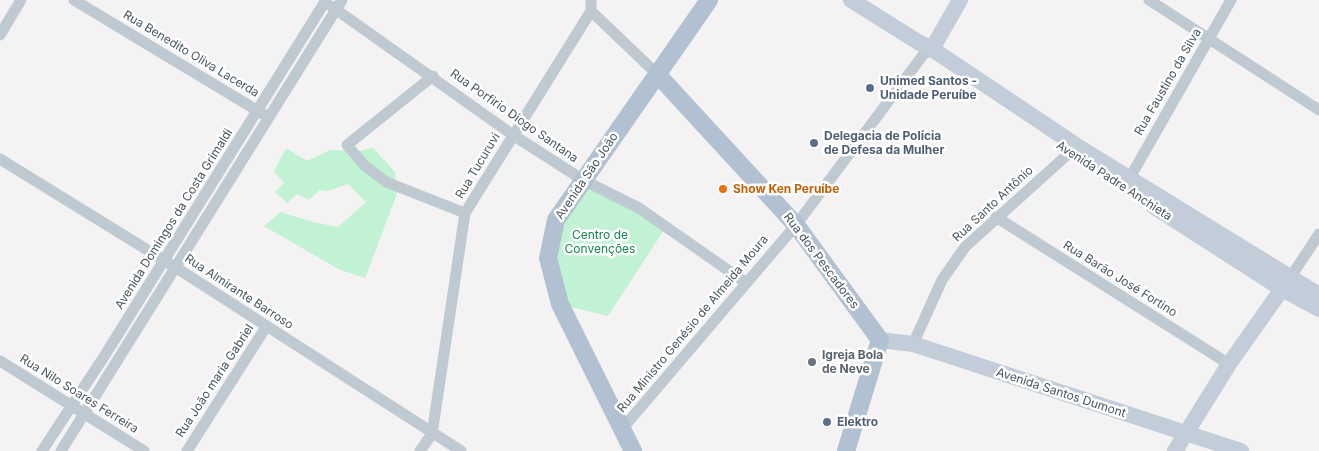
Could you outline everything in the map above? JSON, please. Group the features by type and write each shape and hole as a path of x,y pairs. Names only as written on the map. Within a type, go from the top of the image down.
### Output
{"main road":[{"name":"Avenida São João","path":"633,451 560,304 548,258 556,220 709,0"},
{"name":"Avenida Padre Anchieta","path":"851,0 1073,149 1286,284 1319,309"},
{"path":"924,49 960,0"},
{"name":"Rua dos Pescadores","path":"658,75 796,225 880,340"},
{"name":"Avenida Padre Anchieta","path":"1286,284 1319,295"},
{"path":"1175,451 1184,433 1229,364 1286,284"},
{"path":"846,451 880,340"},
{"name":"Avenida Santos Dumont","path":"880,340 913,344 1241,451"}],"street":[{"path":"0,35 21,0"},
{"name":"Rua Benedito Oliva Lacerda","path":"74,0 262,114"},
{"path":"1148,0 1319,110"},
{"name":"Rua Faustino da Silva","path":"1127,183 1231,0"},
{"name":"Avenida Domingos da Costa Grimaldi","path":"61,451 174,267 324,1"},
{"name":"Rua Porfirio Diogo Santana","path":"324,1 339,5 513,135 583,180 640,208 745,282"},
{"name":"Avenida Domingos da Costa Grimaldi","path":"42,451 164,261 262,114 339,5"},
{"path":"591,6 658,75"},
{"name":"Rua Tucuruvi","path":"420,451 432,434 466,214 591,6"},
{"name":"Rua Ministro Genésio de Almeida Moura","path":"623,428 745,282 796,225 924,49"},
{"path":"432,76 347,145 364,165 386,182 466,214"},
{"name":"Rua Santo Antônio","path":"913,344 942,280 965,247 1073,149"},
{"name":"Rua Almirante Barroso","path":"0,159 174,267 460,451"},
{"name":"Rua Barão José Fortino","path":"996,217 1229,364"},
{"path":"1286,284 1319,234"},
{"name":"Rua João maria Gabriel","path":"187,451 266,327"},
{"name":"Rua Nilo Soares Ferreira","path":"0,361 85,412 144,451"}],"green space":[{"path":"286,148 307,161 330,150 359,151 373,148 395,172 397,194 365,278 340,270 264,226 281,212 313,222 338,227 366,202 348,184 328,191 319,190 309,200 297,194 287,203 275,192 284,183 274,171"},
{"name":"Centro de Convenções","path":"583,180 666,227 608,316 560,304 548,258"}],"place":[{"name":"Unimed Santos - Unidade Peruíbe","path":"870,88"},
{"name":"Delegacia de Polícia de Defesa da Mulher","path":"814,143"},
{"name":"Show Ken Peruíbe","path":"723,189"},
{"name":"Igreja Bola de Neve","path":"812,362"},
{"name":"Elektro","path":"827,422"}]}
